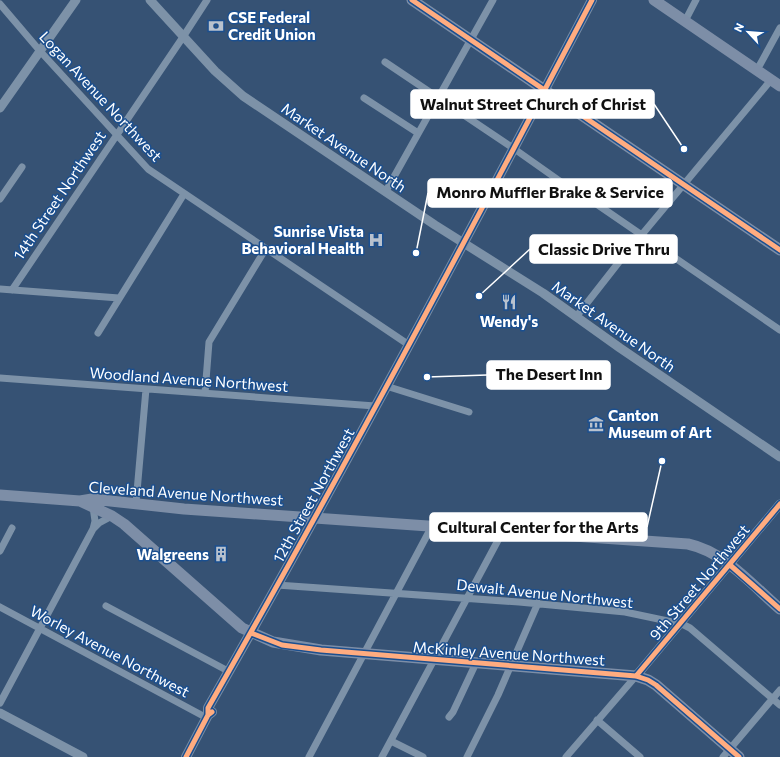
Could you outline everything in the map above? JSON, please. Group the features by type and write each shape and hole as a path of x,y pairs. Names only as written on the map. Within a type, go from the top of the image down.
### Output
{"main road":[{"path":"412,0 780,250"},
{"name":"12th Street Northwest","path":"186,757 207,716 208,708 228,671 251,634 464,244 513,148 592,0"},
{"path":"654,0 775,83"},
{"name":"Cleveland Avenue Northwest","path":"0,495 80,501 92,499 314,518 688,544 709,551 730,565 780,609"},
{"name":"McKinley Avenue Northwest","path":"80,501 112,516 135,533 234,622 251,634 273,642 295,647 636,676 648,680 656,685 726,753 739,757"},
{"name":"12th Street Northwest","path":"207,716 213,711 247,651 251,634"}],"street":[{"path":"1,106 76,0"},
{"name":"Market Avenue North","path":"150,0 221,77 243,96 464,244 543,293 780,457"},
{"name":"14th Street Northwest","path":"12,290 184,37 207,0"},
{"path":"386,191 493,0"},
{"path":"685,21 696,0"},
{"name":"Logan Avenue Northwest","path":"0,4 40,51 148,169 265,250 409,345"},
{"path":"757,70 780,28"},
{"path":"385,62 780,330"},
{"path":"576,317 641,235 684,184 775,83"},
{"path":"364,98 418,133"},
{"path":"0,199 22,167"},
{"path":"98,333 184,194"},
{"path":"205,393 209,342 265,250"},
{"path":"0,289 119,298"},
{"name":"Woodland Avenue Northwest","path":"0,378 375,406"},
{"path":"386,386 469,412"},
{"path":"136,503 146,389"},
{"name":"9th Street Northwest","path":"566,757 730,565 780,504"},
{"path":"0,703 93,529 95,521 93,507"},
{"path":"93,529 99,523 112,516"},
{"path":"309,757 432,526"},
{"path":"0,551 12,528"},
{"path":"382,757 503,531"},
{"name":"Dewalt Avenue Northwest","path":"277,585 467,598 625,612 679,623 690,628 780,705"},
{"path":"467,757 538,604"},
{"path":"106,606 228,671"},
{"name":"Worley Avenue Northwest","path":"0,607 207,716"},
{"path":"449,718 476,663"},
{"path":"726,753 780,690"},
{"path":"0,713 83,757"},
{"path":"598,720 640,757"},
{"path":"391,740 423,757"}],"cycle path":[{"path":"412,0 780,250"},
{"path":"208,715 208,708 307,533 592,0"},
{"path":"636,676 780,504"},
{"path":"730,565 780,609"},
{"path":"251,633 282,645 321,650 636,676 648,680 656,685 739,757"},
{"path":"186,757 208,715 212,712"}],"place":[{"name":"CSE Federal Credit Union","path":"216,26"},
{"name":"Walnut Street Church of Christ","path":"684,149"},
{"name":"Sunrise Vista Behavioral Health","path":"376,240"},
{"name":"Monro Muffler Brake & Service","path":"416,253"},
{"name":"Classic Drive Thru","path":"479,296"},
{"name":"Wendy's","path":"509,302"},
{"name":"The Desert Inn","path":"427,377"},
{"name":"Canton Museum of Art","path":"596,424"},
{"name":"Cultural Center for the Arts","path":"662,461"},
{"name":"Walgreens","path":"221,554"}]}
